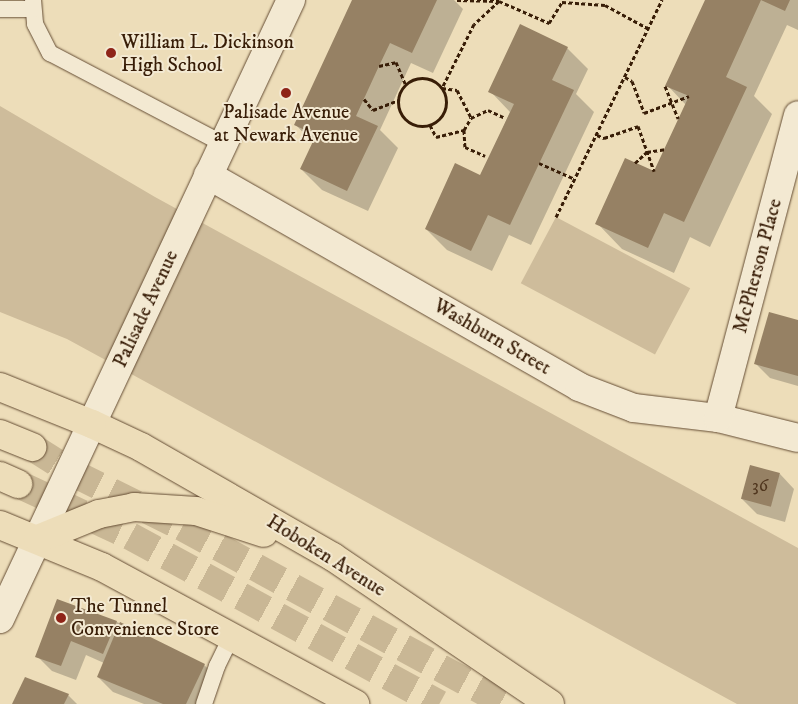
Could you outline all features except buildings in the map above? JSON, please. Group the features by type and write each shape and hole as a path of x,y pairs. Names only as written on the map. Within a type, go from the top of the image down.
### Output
{"main road":[{"name":"Hoboken Avenue","path":"0,387 92,424 141,447 333,557 550,704"},
{"path":"0,434 32,447"},
{"path":"38,539 100,514 134,507 157,507 216,515 333,557"},
{"path":"0,525 38,539 102,567 232,635 355,704"}],"street":[{"name":"Palisade Avenue","path":"0,618 291,0"},
{"name":"McPherson Place","path":"718,418 798,115"},
{"name":"Washburn Street","path":"204,184 580,387 634,408 718,418 798,438"}],"lane":[{"path":"0,9 33,5 35,24 50,52 223,144"},
{"path":"204,704 217,666 232,635"}],"path":[{"path":"457,0 499,1 549,23 562,2 604,5 649,29"},
{"path":"556,217 662,0"},
{"path":"442,88 474,24 499,1"},
{"path":"379,66 396,62 406,85"},
{"path":"420,78 436,82 442,88 446,102 436,122 430,125 408,121 399,108 399,100 406,85 420,78"},
{"path":"625,78 632,81 644,113 689,96"},
{"path":"666,86 678,119"},
{"path":"442,88 456,90 471,118"},
{"path":"364,99 373,110 399,100"},
{"path":"485,156 465,147 464,130 471,118 488,110 503,117"},
{"path":"430,125 436,137 464,130"},
{"path":"597,135 604,138 638,126 654,171"},
{"path":"635,162 647,152 664,148"},
{"path":"539,163 575,179"}],"shaded area":[{"path":"0,106 155,197 798,548 798,704 737,704 67,339 0,312"},
{"path":"556,217 690,288 655,355 521,283"}],"tunnel":[{"path":"32,447 73,473 182,527 507,704"},
{"path":"18,484 130,536 439,704"}],"place":[{"name":"William L. Dickinson High School","path":"111,53"},
{"name":"Palisade Avenue at Newark Avenue","path":"286,93"},
{"name":"The Tunnel Convenience Store","path":"61,618"}]}
